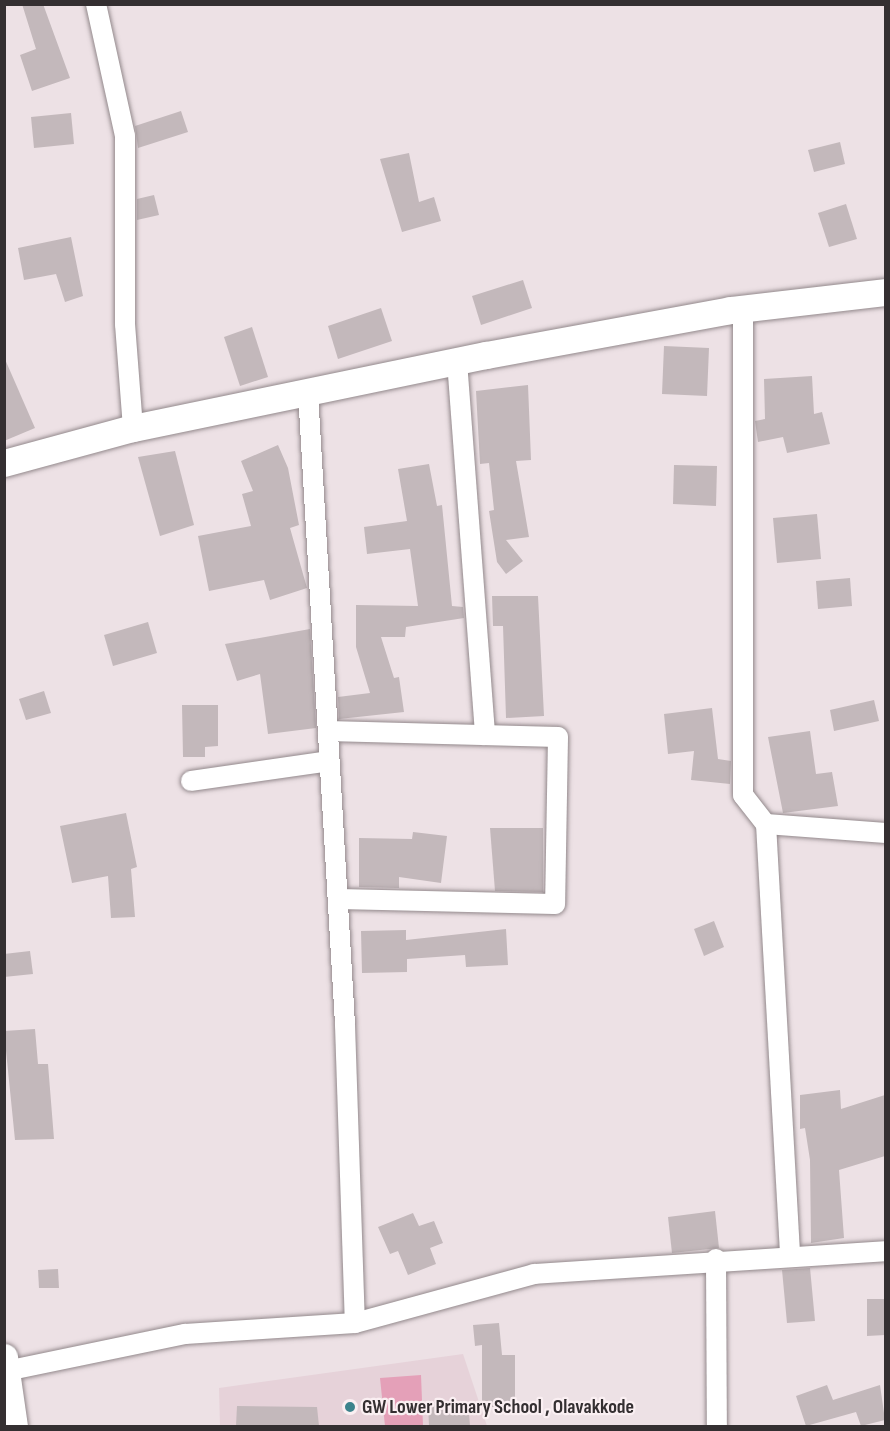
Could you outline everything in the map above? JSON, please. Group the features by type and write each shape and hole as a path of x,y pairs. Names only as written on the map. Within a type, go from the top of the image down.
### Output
{"street":[{"path":"96,4 125,136 125,324 133,428"},
{"path":"4,463 133,428 457,361 743,308 885,292"},
{"path":"743,308 743,795 766,824 790,1254"},
{"path":"457,361 484,735"},
{"path":"308,392 338,900 355,1323"},
{"path":"328,731 558,737 555,904 338,900"},
{"path":"191,781 329,760"},
{"path":"766,824 885,833"},
{"path":"14,1426 5,1364 185,1334 355,1323 534,1274 790,1254 885,1251"},
{"path":"716,1259 717,1426"}],"shaded area":[{"name":"GW Lower Primary School , Olavakkode","path":"463,1354 487,1426 220,1426 219,1388"},
{"path":"421,1375 423,1426 385,1426 380,1378"}],"building":[{"path":"22,4 43,4 70,78 32,91 20,55 36,49"},
{"path":"181,111 188,132 138,148 135,126"},
{"path":"71,113 74,144 34,148 31,117"},
{"path":"840,142 845,164 814,172 808,150"},
{"path":"409,153 419,202 434,197 441,221 402,232 380,159"},
{"path":"154,195 159,215 137,220 137,199"},
{"path":"846,204 857,239 829,247 818,213"},
{"path":"71,237 83,296 65,302 56,274 24,280 18,248"},
{"path":"523,280 532,308 481,325 472,296"},
{"path":"381,308 392,341 338,359 328,326"},
{"path":"252,327 268,377 240,386 224,337"},
{"path":"664,346 709,348 707,396 662,394"},
{"path":"4,357 35,428 4,441"},
{"path":"812,376 814,414 822,412 830,444 787,453 783,437 758,442 755,421 765,419 764,379"},
{"path":"528,385 531,460 516,461 529,537 506,540 523,561 506,574 497,562 489,511 494,510 489,463 480,464 476,391"},
{"path":"278,445 288,468 299,525 290,528 307,588 270,600 264,580 209,591 198,536 251,526 242,494 253,491 241,461"},
{"path":"175,451 194,525 160,536 138,457"},
{"path":"429,464 437,506 442,505 452,606 463,607 464,618 406,627 405,637 381,637 394,678 399,677 404,712 339,719 338,697 370,693 356,647 356,605 418,606 410,549 367,554 364,527 407,521 398,469"},
{"path":"674,465 717,466 716,506 673,504"},
{"path":"817,514 821,559 777,563 773,518"},
{"path":"850,578 852,606 818,609 816,581"},
{"path":"492,596 538,596 544,716 506,718 503,626 493,626"},
{"path":"148,622 157,653 113,666 104,635"},
{"path":"310,629 316,728 268,734 260,674 237,681 225,644"},
{"path":"44,691 51,713 26,720 19,699"},
{"path":"874,700 879,721 834,731 830,710"},
{"path":"182,705 218,705 218,746 205,747 205,757 183,757"},
{"path":"712,708 718,759 731,761 730,784 691,780 694,751 668,754 664,714"},
{"path":"810,731 816,774 832,772 838,806 783,813 768,737"},
{"path":"126,813 137,867 131,869 135,917 111,918 108,876 72,883 60,826"},
{"path":"490,828 543,828 543,892 495,891"},
{"path":"413,832 447,836 441,883 399,877 399,888 359,887 359,838 412,839"},
{"path":"714,921 724,947 704,956 694,929"},
{"path":"506,929 508,965 466,967 465,955 407,959 407,972 362,973 361,931 406,930 406,940"},
{"path":"30,951 33,974 4,977 4,954"},
{"path":"35,1029 38,1064 48,1064 54,1139 15,1140 4,1031"},
{"path":"840,1090 841,1109 885,1095 885,1156 839,1170 844,1238 811,1243 810,1160 805,1128 800,1129 800,1095"},
{"path":"715,1211 719,1248 672,1253 668,1217"},
{"path":"413,1213 419,1226 434,1221 443,1243 430,1248 436,1264 408,1275 398,1251 390,1254 378,1227"},
{"path":"810,1268 815,1321 787,1323 782,1270"},
{"path":"58,1269 59,1288 39,1288 38,1270"},
{"path":"867,1299 885,1299 885,1335 867,1336"},
{"path":"499,1323 502,1355 515,1355 515,1407 482,1407 482,1345 475,1346 473,1325"},
{"path":"827,1385 833,1400 880,1385 885,1420 861,1426 856,1412 806,1426 796,1396"},
{"path":"428,1402 468,1402 470,1426 429,1426"},
{"path":"237,1406 317,1407 319,1426 236,1426"}],"place":[{"name":"GW Lower Primary School , Olavakkode","path":"350,1407"}]}
